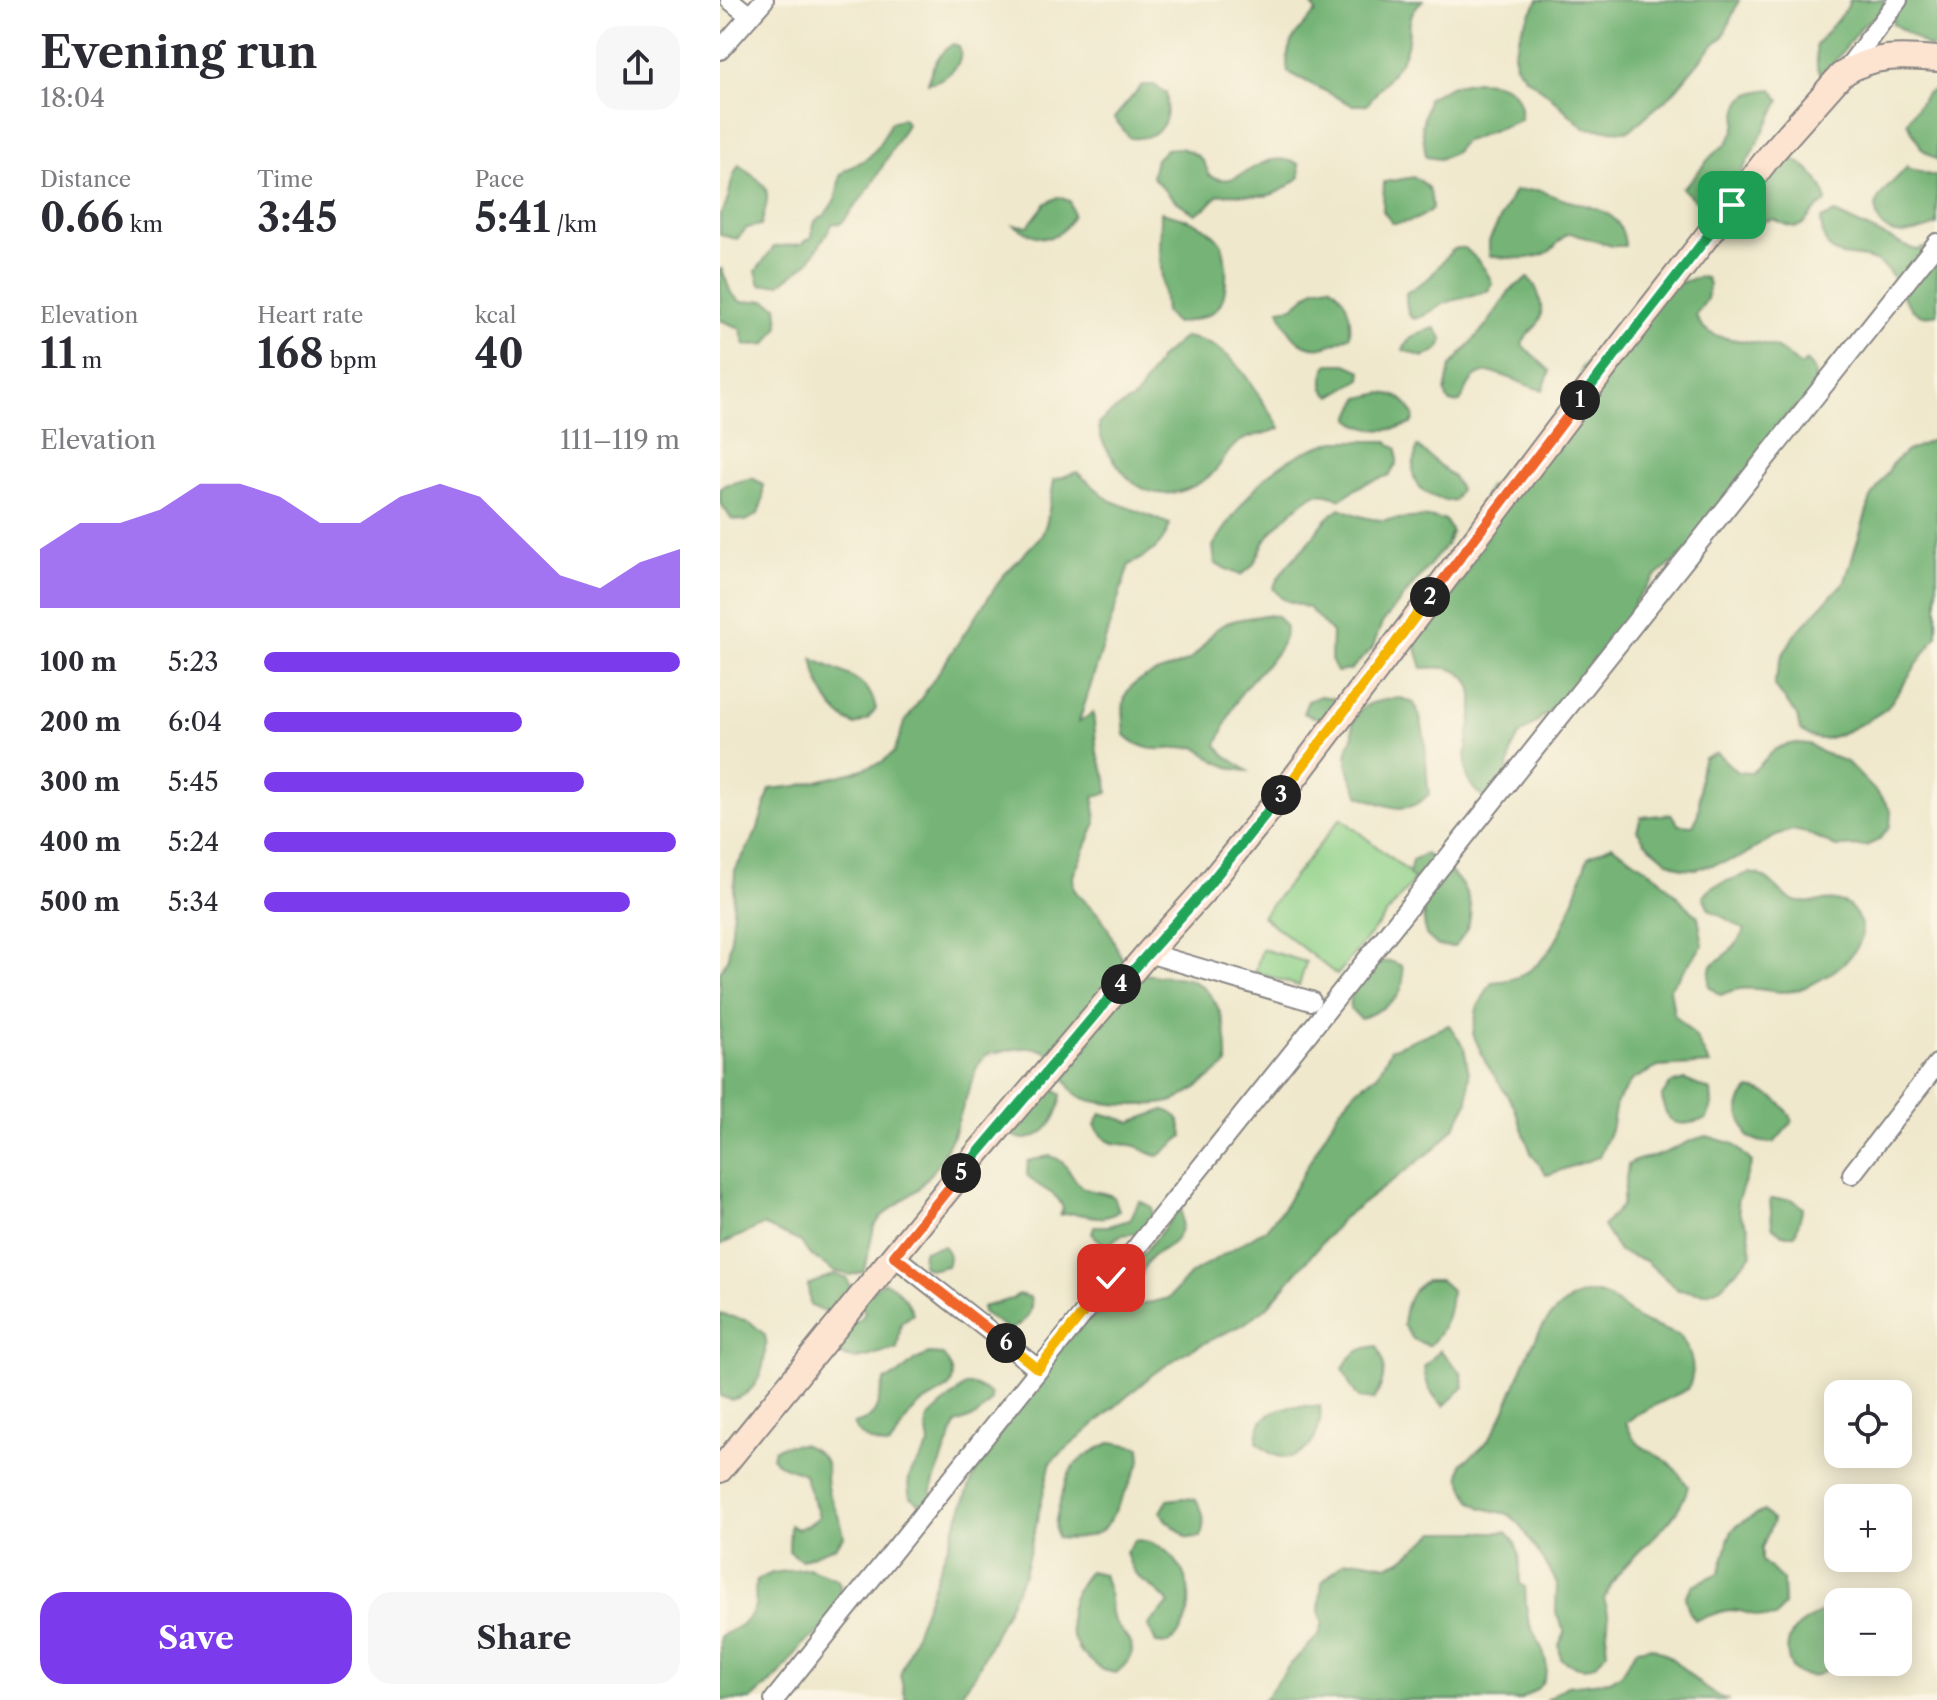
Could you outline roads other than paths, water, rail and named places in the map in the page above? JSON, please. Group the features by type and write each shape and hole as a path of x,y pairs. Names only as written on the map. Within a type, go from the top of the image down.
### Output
{"street":[{"path":"730,0 750,16"},
{"path":"720,50 764,0"},
{"path":"720,1470 979,1150 1202,893 1287,788 1622,345 1772,153 1841,75 1898,0"},
{"path":"1841,75 1875,58 1901,56 1937,59"},
{"path":"774,1700 1937,243"},
{"path":"1148,953 1311,1001"},
{"path":"1852,1174 1937,1064"},
{"path":"894,1256 1038,1369"}]}
